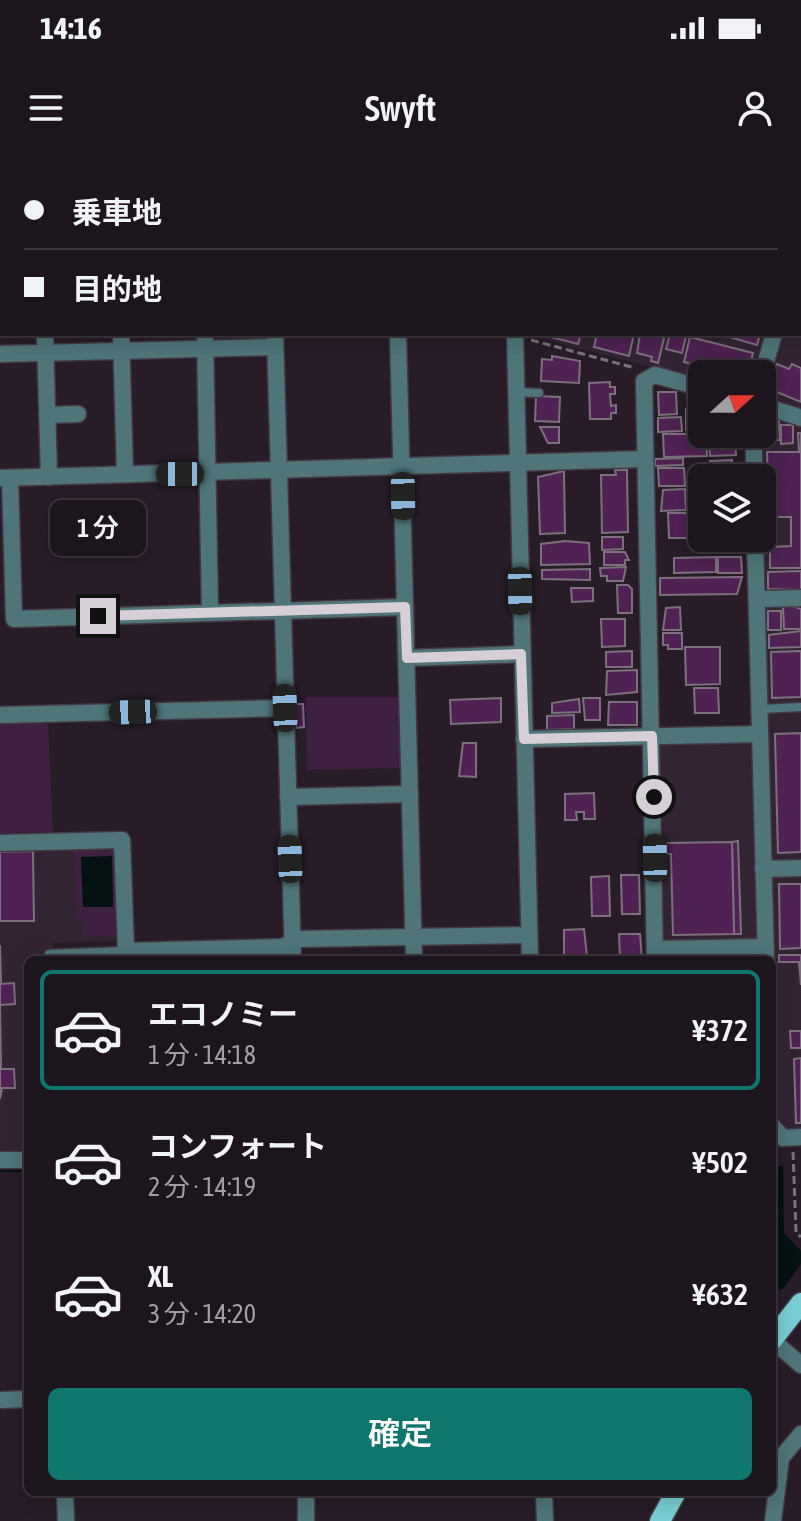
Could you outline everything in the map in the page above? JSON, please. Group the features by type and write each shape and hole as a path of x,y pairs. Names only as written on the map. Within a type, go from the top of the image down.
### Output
{"main road":[{"path":"776,1335 801,1306"},
{"path":"660,1521 674,1496"}],"street":[{"path":"45,336 49,477"},
{"path":"398,336 414,956"},
{"path":"766,360 773,336"},
{"path":"523,337 515,392 530,956"},
{"path":"0,354 46,353 121,342 275,340 293,956"},
{"path":"121,342 125,474"},
{"path":"205,342 210,613"},
{"path":"688,384 655,375 646,377 645,459 656,955 765,953 755,552"},
{"path":"776,410 801,418"},
{"path":"47,415 78,414"},
{"path":"405,607 7,619 5,478 645,459"},
{"path":"757,599 801,598"},
{"path":"407,658 521,654"},
{"path":"0,715 285,708"},
{"path":"524,739 760,734"},
{"path":"288,797 410,794"},
{"path":"0,843 122,840 126,951 282,947 299,939 529,935"},
{"path":"763,869 801,868"},
{"path":"776,1130 783,1138 801,1137"},
{"path":"0,1160 24,1160"},
{"path":"776,1343 801,1365"},
{"path":"0,1400 24,1399"},
{"path":"773,1521 781,1458 801,1434"},
{"path":"65,1496 66,1521"},
{"path":"306,1496 306,1521"},
{"path":"544,1496 545,1521"}],"lane":[{"path":"515,392 539,393"},
{"path":"759,709 801,707"},
{"path":"49,954 126,951"}],"path":[{"path":"523,337 632,366 646,377"},
{"path":"782,1149 793,1149 796,1232 801,1237"}],"shaded area":[{"path":"535,336 763,336 756,360 688,360 688,376"},
{"path":"780,336 801,336 801,409 776,399 776,360 773,360"},
{"path":"776,417 801,427 801,592 764,593 764,552 776,552 776,464 763,464 762,448 776,448"},
{"path":"801,603 801,859 771,860 764,604"},
{"path":"306,697 400,697 401,768 307,770"},
{"path":"48,722 53,832 0,833 0,723"},
{"path":"752,741 758,940 664,942 659,744"},
{"path":"113,845 120,938 115,941 53,943 53,956 24,956 24,1150 0,1150 0,847"},
{"path":"115,845 121,936 83,937 83,921 77,919 74,846"},
{"path":"112,856 113,907 83,907 81,857"},
{"path":"772,876 801,876 801,1130 778,1130"},
{"path":"776,1166 783,1166 784,1233 801,1251 801,1264 783,1289 776,1290"}],"building":[{"path":"547,336 580,336 578,344"},
{"path":"597,336 634,336 629,356 594,347"},
{"path":"640,336 665,336 658,363 651,361 652,357 637,353"},
{"path":"669,336 686,336 682,353 666,349"},
{"path":"726,336 759,336 757,345"},
{"path":"690,337 753,353 751,360 684,362"},
{"path":"552,356 580,361 579,383 541,381 542,359 552,360"},
{"path":"777,364 789,369 792,364 801,368 801,402 776,392"},
{"path":"610,382 610,387 615,387 615,394 610,394 611,406 616,405 616,413 611,413 611,419 590,419 589,383"},
{"path":"658,392 676,392 677,414 659,415"},
{"path":"536,396 560,397 559,422 535,421"},
{"path":"686,409 688,409 688,430"},
{"path":"681,417 682,431 658,432 658,418"},
{"path":"776,420 779,420 780,440 776,440"},
{"path":"781,425 793,425 793,443 781,444"},
{"path":"540,427 559,427 559,443 548,443"},
{"path":"798,433 801,433 801,568 770,568 770,552 776,552 776,547 791,546 791,517 776,517 776,464 767,464 767,452 799,452"},
{"path":"663,434 688,434 688,448 707,448 707,456 664,457"},
{"path":"710,448 736,448 736,455 710,456"},
{"path":"683,458 683,465 655,466 655,459"},
{"path":"732,460 732,464 710,464 710,461"},
{"path":"658,468 684,468 685,486 659,486"},
{"path":"615,470 627,470 628,532 602,533 601,475 616,475"},
{"path":"564,471 565,533 540,534 538,477"},
{"path":"685,489 686,510 661,511 663,490"},
{"path":"668,513 688,513 688,538 669,538"},
{"path":"602,537 623,537 623,549 602,550"},
{"path":"565,541 589,543 590,564 541,565 541,544"},
{"path":"604,552 625,552 629,560 625,560 625,565 604,565"},
{"path":"716,557 716,572 674,573 674,558"},
{"path":"718,557 741,557 742,573 718,573"},
{"path":"626,567 623,581 607,581 607,576 601,576 600,568"},
{"path":"590,569 590,580 542,579 542,570"},
{"path":"801,571 801,590 768,589 768,572"},
{"path":"742,577 737,594 660,595 660,578"},
{"path":"617,585 628,585 632,589 632,613 618,613"},
{"path":"571,588 593,588 593,601 572,602"},
{"path":"680,607 681,630 663,630 666,608"},
{"path":"783,607 801,609 801,629 784,629"},
{"path":"768,611 781,611 781,630 768,630"},
{"path":"601,619 625,619 625,646 602,647"},
{"path":"801,631 801,647 769,648 769,635"},
{"path":"663,633 682,633 682,649 668,649 668,645 663,645"},
{"path":"685,647 720,647 720,684 686,685"},
{"path":"632,651 632,667 606,667 606,652"},
{"path":"801,651 801,697 772,698 771,652"},
{"path":"637,670 637,692 606,695 607,671"},
{"path":"694,688 718,688 719,713 695,713"},
{"path":"501,698 501,722 451,724 450,700"},
{"path":"583,698 600,698 600,720 585,720"},
{"path":"579,699 580,712 552,713 552,703"},
{"path":"609,702 637,702 637,725 608,725"},
{"path":"292,704 303,704 304,727 296,728"},
{"path":"574,715 574,729 547,730 547,716"},
{"path":"801,733 801,852 778,853 775,734"},
{"path":"463,743 476,743 476,777 459,776"},
{"path":"594,793 595,819 584,819 584,812 576,812 577,820 565,820 565,794"},
{"path":"738,841 741,934 734,934 732,842"},
{"path":"732,842 734,934 673,935 671,854 665,854 665,843"},
{"path":"33,851 34,921 0,921 0,852"},
{"path":"621,875 639,875 640,914 622,914"},
{"path":"609,876 610,916 592,916 591,877"},
{"path":"779,884 801,884 801,948 780,949"},
{"path":"584,929 587,956 564,956 564,930"},
{"path":"619,934 640,934 642,956 620,956"},
{"path":"0,945 1,984 14,983 15,1004 0,1005"},
{"path":"779,955 801,955 801,985 799,962 779,962"},
{"path":"0,1006 1,1069 14,1069 15,1088 2,1088 0,1099"},
{"path":"790,1031 801,1031 801,1048 791,1048"},
{"path":"801,1058 801,1123 796,1123 794,1059"}],"waterway":[{"path":"0,1170 24,1170"}],"route":[{"path":"98,616 405,607 407,658 521,654 524,739 652,736 654,797"}]}
